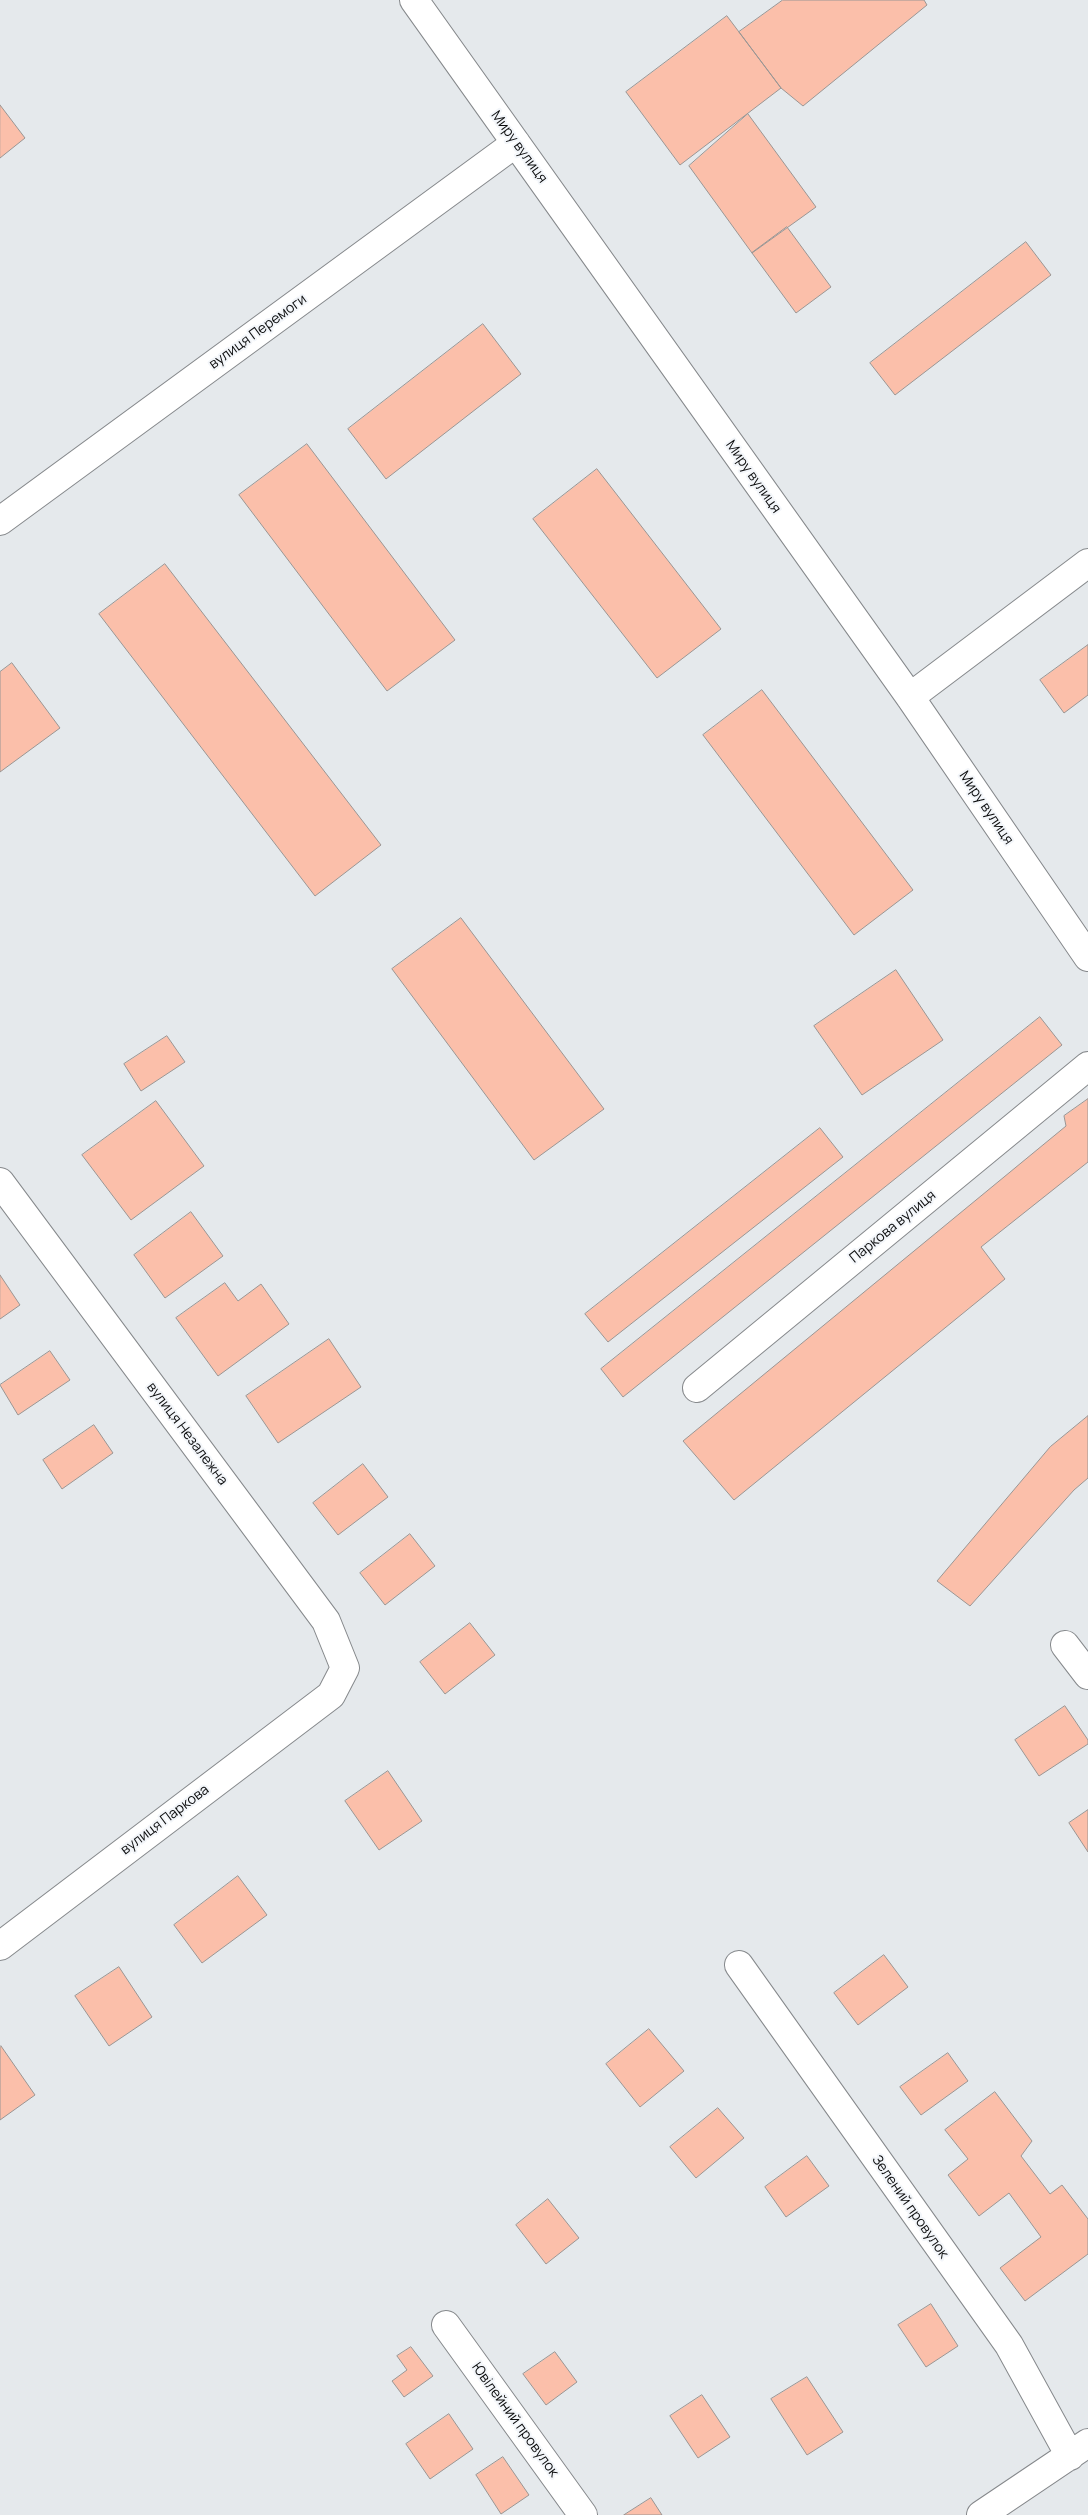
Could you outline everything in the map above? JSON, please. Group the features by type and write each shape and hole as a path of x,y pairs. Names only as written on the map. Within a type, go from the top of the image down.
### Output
{"street":[{"name":"Миру вулиця","path":"414,0 910,697 1088,957"},
{"name":"вулиця Перемоги","path":"0,521 516,143"},
{"path":"910,697 1088,563"},
{"name":"Паркова вулиця","path":"697,1388 1088,1066"},
{"name":"вулиця Незалежна","path":"0,1182 326,1622 345,1668 331,1695"},
{"path":"1065,1645 1088,1675"},
{"name":"вулиця Паркова","path":"0,1946 331,1695"},
{"name":"Зелений провулок","path":"739,1965 1009,2345 1079,2449"},
{"name":"Ювілейний провулок","path":"446,2325 583,2515"},
{"path":"981,2515 1079,2449"}],"building":[{"path":"783,0 924,0 927,5 803,106 781,88 739,32"},
{"path":"727,16 781,88 680,165 626,92"},
{"path":"0,105 25,138 0,158"},
{"path":"748,114 816,207 752,253 689,166"},
{"path":"787,227 831,287 796,313 752,253"},
{"path":"1026,242 1051,275 895,395 870,363"},
{"path":"483,324 521,374 386,479 348,429"},
{"path":"307,444 455,640 387,691 239,495"},
{"path":"597,469 721,629 657,678 533,519"},
{"path":"165,564 381,845 315,896 99,614"},
{"path":"1088,645 1088,695 1064,713 1040,680"},
{"path":"12,663 60,728 0,772 0,672"},
{"path":"762,690 913,890 854,935 703,735"},
{"path":"461,918 604,1109 534,1160 392,969"},
{"path":"896,970 943,1040 862,1095 814,1026"},
{"path":"1040,1017 1062,1045 623,1397 601,1369"},
{"path":"167,1036 185,1062 141,1091 124,1064"},
{"path":"1088,1099 1088,1162 981,1247 1005,1279 734,1500 683,1441 1066,1126 1064,1116"},
{"path":"156,1101 204,1166 131,1220 82,1155"},
{"path":"820,1128 843,1157 608,1342 585,1314"},
{"path":"191,1212 223,1256 165,1298 134,1255"},
{"path":"0,1275 20,1305 0,1319"},
{"path":"225,1283 238,1301 261,1284 289,1324 218,1376 176,1318"},
{"path":"329,1339 361,1387 278,1443 246,1396"},
{"path":"50,1351 70,1380 18,1415 0,1385"},
{"path":"1088,1416 1088,1478 1074,1490 970,1606 937,1581 1050,1447"},
{"path":"94,1425 113,1453 62,1489 43,1460"},
{"path":"363,1464 388,1497 338,1535 313,1503"},
{"path":"410,1534 435,1566 385,1605 360,1573"},
{"path":"470,1623 495,1655 445,1694 420,1662"},
{"path":"1065,1706 1088,1740 1088,1744 1039,1776 1015,1740"},
{"path":"388,1771 422,1821 379,1850 345,1801"},
{"path":"1088,1810 1088,1852 1069,1823"},
{"path":"238,1876 267,1915 202,1963 174,1925"},
{"path":"884,1955 908,1987 858,2025 834,1993"},
{"path":"119,1967 152,2017 109,2046 75,1996"},
{"path":"649,2029 684,2071 640,2107 606,2064"},
{"path":"0,2047 35,2095 0,2120"},
{"path":"948,2053 968,2081 921,2115 900,2087"},
{"path":"995,2092 1032,2141 1021,2156 1050,2194 1062,2185 1088,2219 1088,2254 1025,2301 1000,2268 1041,2237 1009,2193 979,2216 948,2175 968,2159 945,2130"},
{"path":"718,2108 744,2138 696,2178 670,2147"},
{"path":"807,2156 829,2186 786,2217 765,2187"},
{"path":"548,2199 579,2238 546,2264 516,2225"},
{"path":"931,2304 958,2346 926,2367 898,2325"},
{"path":"411,2347 433,2376 404,2397 392,2381 407,2370 397,2356"},
{"path":"555,2352 577,2382 546,2405 523,2374"},
{"path":"807,2377 843,2432 807,2455 771,2399"},
{"path":"702,2395 730,2437 698,2458 670,2416"},
{"path":"449,2414 473,2449 430,2479 406,2444"},
{"path":"503,2457 529,2495 501,2514 476,2475"},
{"path":"651,2498 662,2515 624,2515"}]}
